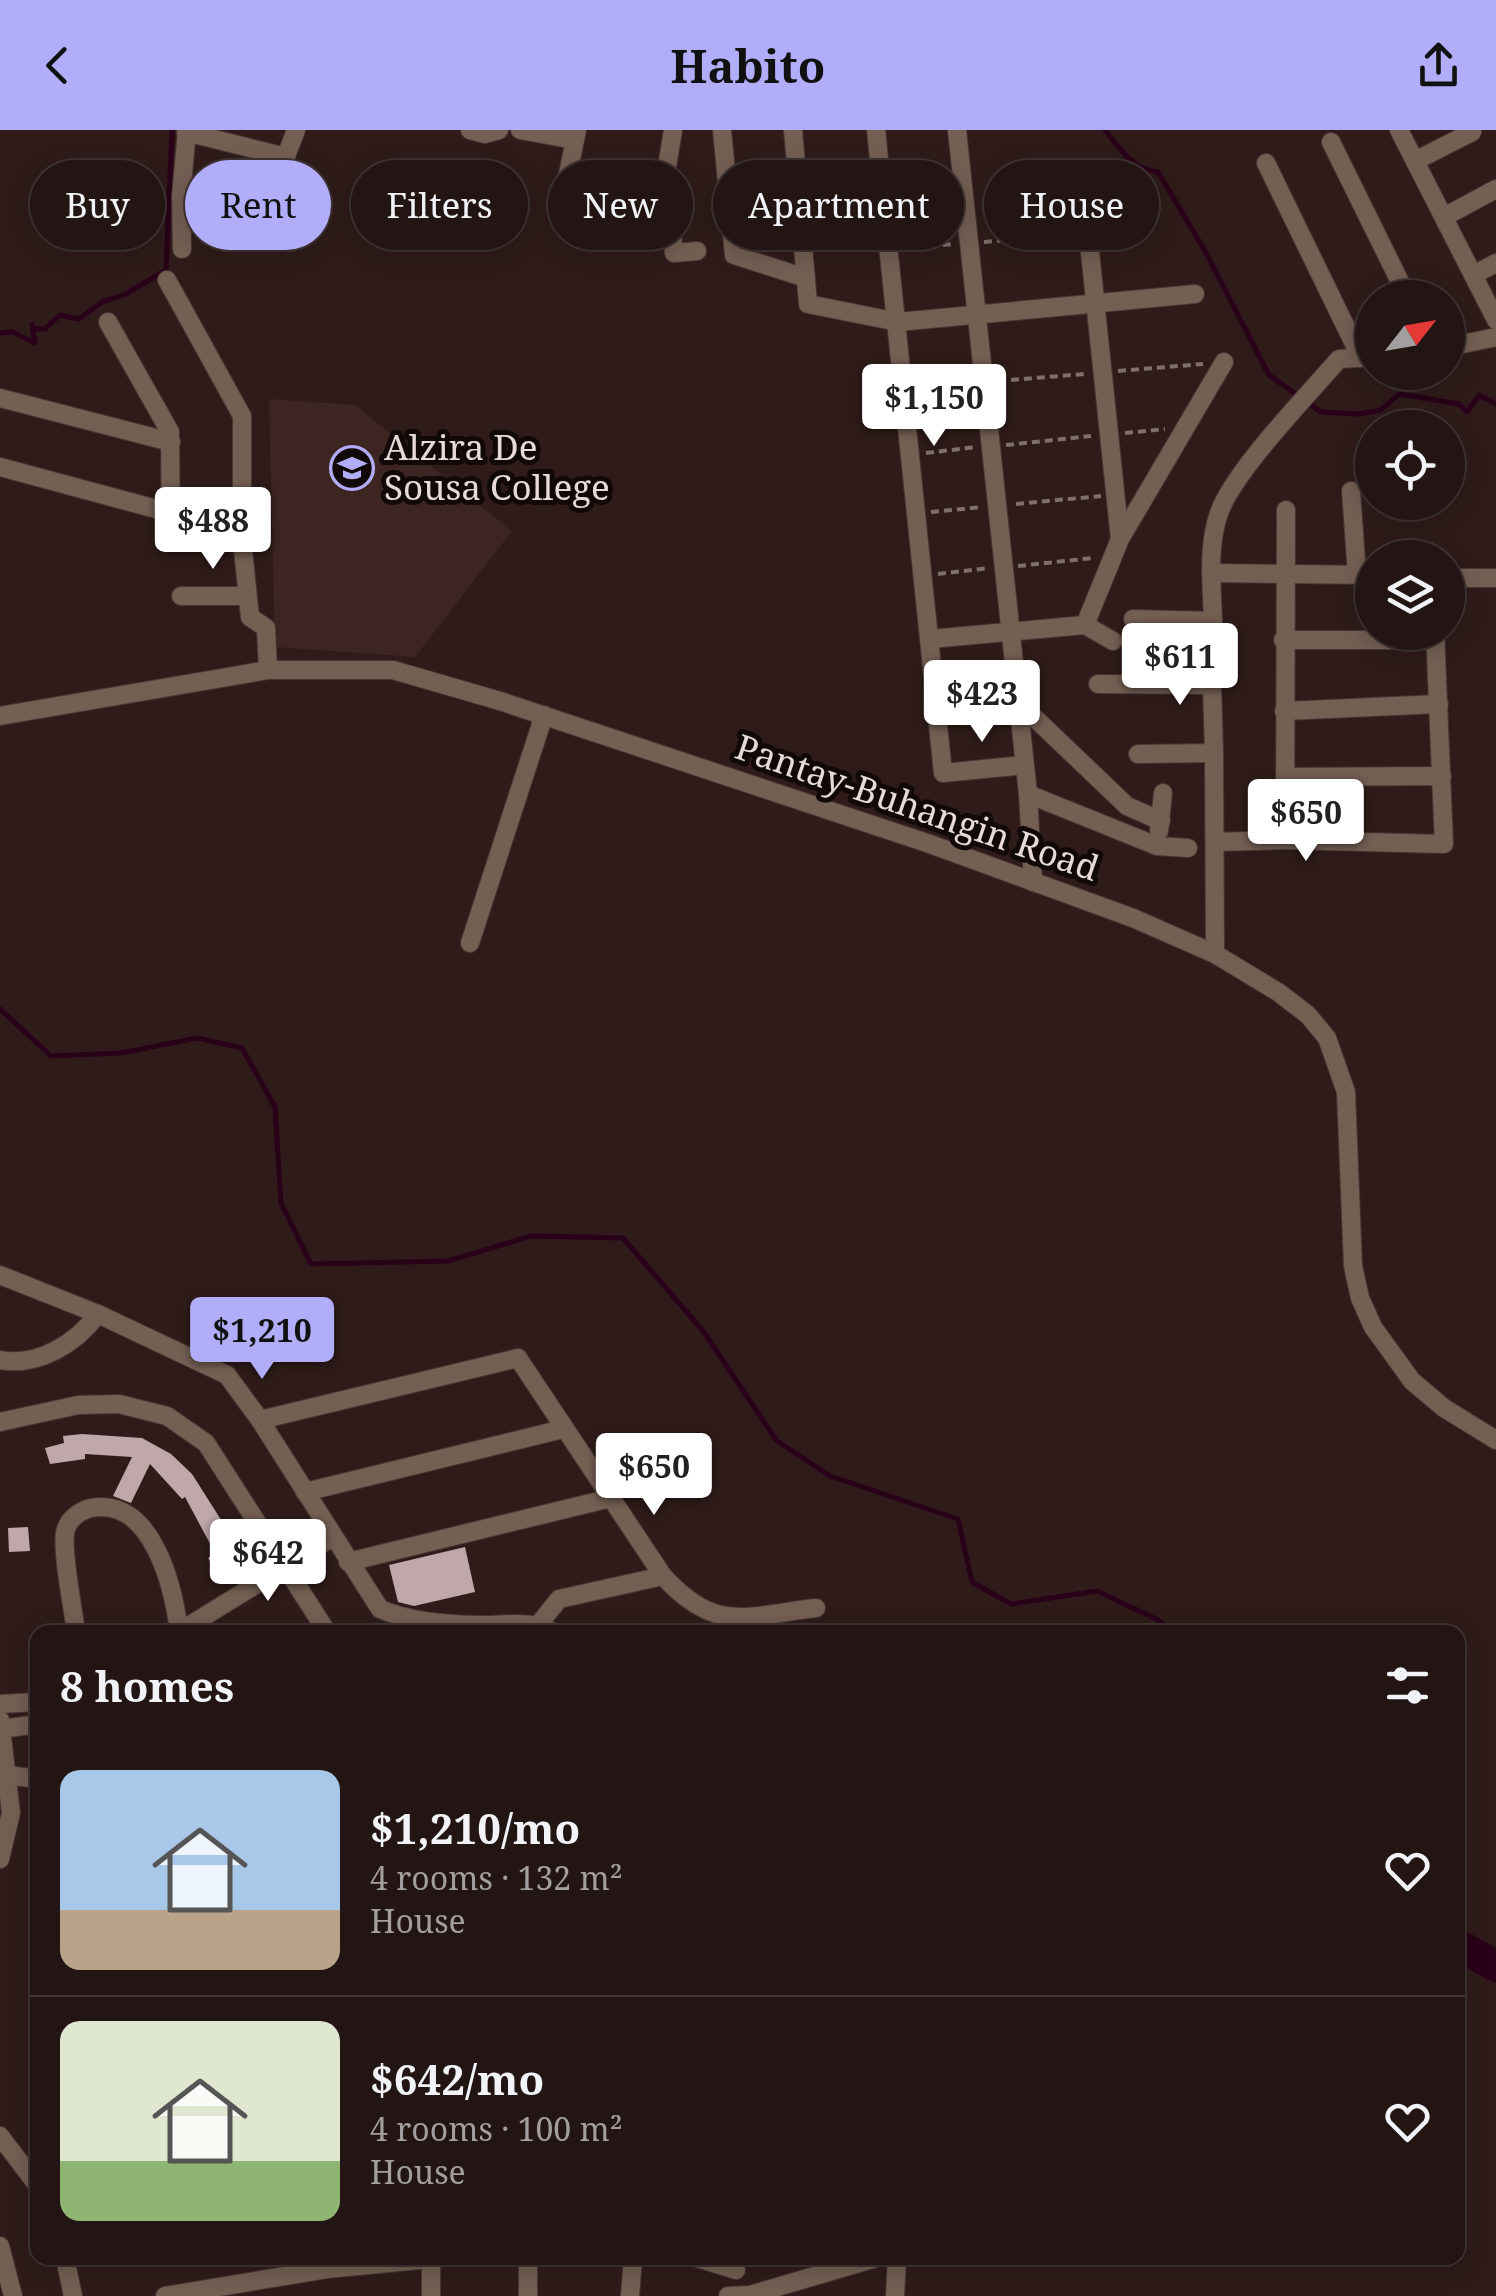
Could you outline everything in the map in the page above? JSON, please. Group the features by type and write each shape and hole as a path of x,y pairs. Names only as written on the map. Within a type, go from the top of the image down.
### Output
{"street":[{"path":"181,197 262,219 296,130"},
{"path":"470,130 485,134 499,130"},
{"path":"520,130 576,135 574,160"},
{"path":"673,130 666,172 674,253 697,251"},
{"path":"722,130 734,255 806,278"},
{"path":"793,130 808,304 898,322 1195,294"},
{"path":"876,130 879,160"},
{"path":"958,130 961,160"},
{"path":"1399,130 1496,320"},
{"path":"182,248 181,197 187,131 286,157"},
{"path":"1415,160 1472,132"},
{"path":"1331,142 1399,280"},
{"path":"1266,163 1355,335"},
{"path":"1444,217 1496,189"},
{"path":"964,194 1028,794 1033,882"},
{"path":"889,250 944,773 1024,766"},
{"path":"1090,250 1120,539"},
{"path":"1474,276 1496,263"},
{"path":"167,280 242,416 246,596 250,617 266,628 268,670"},
{"path":"108,322 170,432 171,538 242,540"},
{"path":"1465,343 1496,337"},
{"path":"1215,954 1211,573 1220,511 1272,437 1338,359 1355,358"},
{"path":"1086,624 1120,539 1224,362"},
{"path":"0,398 171,442"},
{"path":"0,467 172,514"},
{"path":"1351,491 1359,540"},
{"path":"1285,840 1286,510"},
{"path":"1211,573 1355,575"},
{"path":"1465,578 1496,578"},
{"path":"181,596 246,596"},
{"path":"1133,618 1213,621"},
{"path":"930,639 1086,624 1113,641"},
{"path":"1283,640 1355,638"},
{"path":"1215,842 1444,844 1436,650"},
{"name":"Pantay-Buhangin Road","path":"0,716 268,670 392,670 544,715 1033,882 1133,918 1215,954 1278,992 1308,1015 1327,1038 1346,1092 1353,1266 1360,1298 1373,1327 1412,1381 1444,1408 1496,1440"},
{"path":"1098,684 1212,684"},
{"path":"1017,701 1127,806 1160,821"},
{"path":"1284,711 1438,704"},
{"path":"470,943 544,715"},
{"path":"1138,754 1214,752"},
{"path":"1284,778 1442,776"},
{"path":"1092,820 1108,790"},
{"path":"1157,846 1163,793"},
{"path":"1028,794 1157,846 1188,848"},
{"path":"0,1274 98,1314 228,1376 380,1608 402,1618 479,1625"},
{"path":"0,1360 16,1362 63,1348 80,1338 98,1314"},
{"path":"260,1420 518,1358 663,1576 688,1603 714,1616 816,1608"},
{"path":"0,1422 78,1405 119,1404 167,1416 206,1444 322,1625"},
{"path":"305,1492 564,1429"},
{"path":"348,1562 611,1498"},
{"path":"75,1625 65,1532 76,1514 93,1508 134,1519 151,1540 174,1592 178,1625"},
{"path":"190,1625 333,1536"},
{"path":"547,1625 559,1599 663,1576"},
{"path":"0,1704 30,1702"},
{"path":"0,1720 11,1813 0,1859"},
{"path":"1,1729 30,1725"},
{"path":"6,1775 30,1777"},
{"path":"0,2136 30,2175"},
{"path":"0,2246 13,2296"},
{"path":"66,2265 73,2296"},
{"path":"165,2296 359,2265"},
{"path":"431,2296 433,2265"},
{"path":"528,2265 528,2296"},
{"path":"630,2296 632,2265"},
{"path":"738,2265 728,2296 750,2296 853,2265"},
{"path":"895,2296 897,2265"}],"path":[{"path":"964,243 984,242"},
{"path":"904,389 1224,362"},
{"path":"910,454 1185,428"},
{"path":"937,706 1017,701"}],"shaded area":[{"name":"Alzira De Sousa College","path":"269,399 355,405 512,531 415,657 275,647"}],"building":[{"path":"63,1436 142,1438 171,1454 192,1474 249,1564 221,1581 208,1558 215,1553 185,1497 182,1499 150,1464 131,1503 113,1496 132,1457 85,1454 85,1459 50,1464 45,1448 64,1443"},
{"path":"28,1527 30,1551 9,1552 8,1528"},
{"path":"465,1547 475,1592 414,1606 398,1602 389,1565"}],"waterway":[{"path":"0,333 13,332 35,343 32,325 34,329 45,329 60,315 79,319 102,302 124,295 166,270 172,130"},
{"path":"1105,130 1134,163 1158,172 1205,251 1269,375 1321,412 1359,414 1381,410 1399,394 1459,404 1467,412 1479,395 1496,404"},
{"path":"0,1009 51,1056 121,1053 197,1038 242,1048 275,1107 281,1203 311,1264 448,1261 531,1236 623,1238 703,1331 777,1441 830,1476 958,1519 972,1582 1011,1604 1097,1591 1164,1625"},
{"path":"1465,1949 1496,1966"}],"place":[{"name":"Alzira De Sousa College","path":"352,468"}]}
